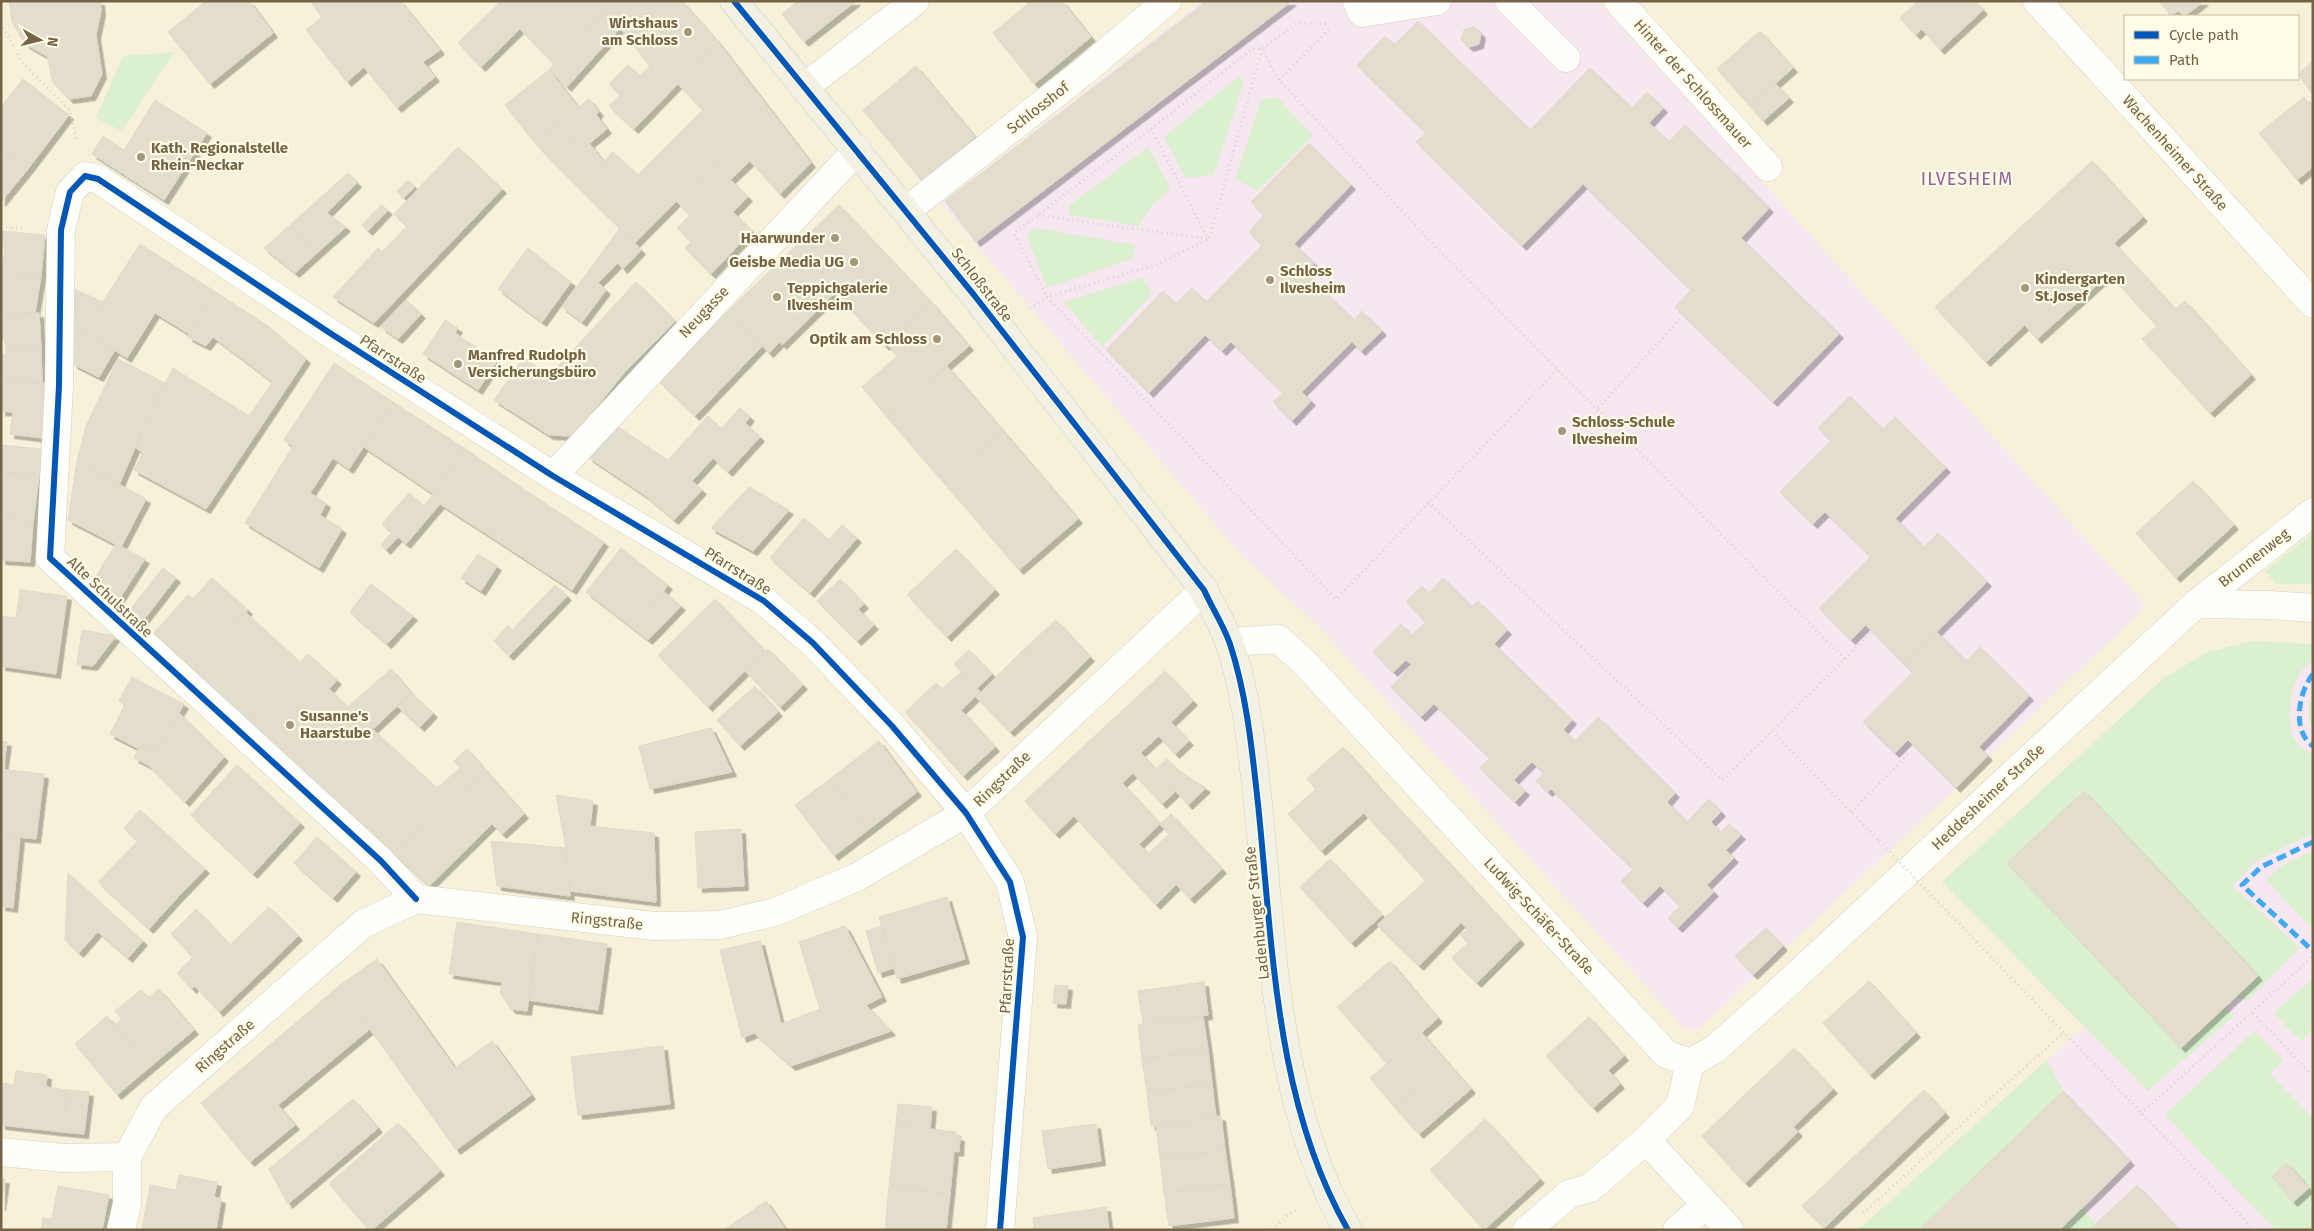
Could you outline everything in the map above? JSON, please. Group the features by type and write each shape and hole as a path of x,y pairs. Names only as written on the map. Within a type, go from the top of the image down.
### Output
{"main road":[{"name":"Schloßstraße","path":"734,1 974,295 1204,590"},
{"name":"Ladenburger Straße","path":"1204,590 1230,642 1249,723 1282,1025 1299,1109 1329,1197 1348,1230"}],"street":[{"path":"806,87 915,1"},
{"name":"Schlosshof","path":"906,211 1083,72 1167,1"},
{"path":"1357,1 1362,13 1437,1"},
{"path":"1509,1 1566,58"},
{"name":"Hinter der Schlossmauer","path":"1618,1 1768,167"},
{"name":"Wachenheimer Straße","path":"2037,1 2313,304"},
{"name":"Neugasse","path":"553,476 857,150"},
{"name":"Pfarrstraße","path":"85,176 98,179 333,335 553,476 764,601 813,642 892,726 966,813 1010,882 1023,937 1000,1230"},
{"name":"Alte Schulstraße","path":"85,176 70,192 61,230 58,386 50,558 381,861 416,899"},
{"name":"Brunnenweg","path":"2196,604 2313,512"},
{"name":"Ringstraße","path":"127,1157 154,1107 363,924 416,899 654,926 720,925 775,912 857,877 966,813 1204,590"},
{"path":"2196,604 2270,605 2313,608"},
{"name":"Heddesheimer Straße","path":"1690,1063 1715,1049 1774,996 2196,604"},
{"name":"Ludwig-Schäfer-Straße","path":"1230,642 1278,639 1304,662 1666,1054 1690,1063"},
{"path":"1527,1230 1568,1194 1590,1188 1646,1140 1680,1106 1690,1063"},
{"path":"1646,1140 1730,1230"},
{"path":"1,1152 63,1158 127,1157 127,1204 121,1230"},
{"path":"1677,1230 1706,1205"}],"path":[{"path":"1,23 22,62 70,111 85,176"},
{"path":"1279,80 1334,24 1297,23 1262,49 1252,49 1151,129 1014,233 1047,297 1336,600 1428,502 1557,370"},
{"path":"1262,49 1279,80 1429,240 1557,370 1598,408 1845,659"},
{"path":"1027,312 1047,297 1156,265 1209,239 1262,49"},
{"path":"1151,129 1209,239"},
{"path":"1037,215 1209,239"},
{"path":"1598,408 1680,319"},
{"path":"1428,502 1722,780 1871,632"},
{"path":"1772,731 2254,1230"},
{"path":"1851,812 1909,753"},
{"path":"2141,1114 2313,956"},
{"path":"2253,1013 2313,1076"},
{"path":"1863,1213 2063,1032"}],"shaded area":[{"path":"1,1 2313,1 2313,1230 1,1230"},
{"name":"Schloss-Schule Ilvesheim","path":"1202,1 1598,1 2140,599 2143,606 2139,613 1700,1028 1691,1030 1684,1028 1320,628 1240,554 941,203"},
{"path":"2313,644 2313,1230 1860,1230 2084,1027 1942,882 2208,652"}],"green space":[{"path":"174,52 122,131 96,118 123,56"},
{"path":"1239,76 1244,81 1214,175 1185,178 1164,137"},
{"path":"1277,97 1313,136 1258,191 1235,179 1261,100"},
{"path":"1148,147 1171,189 1152,205 1139,226 1069,215 1070,205"},
{"path":"1035,228 1135,245 1134,258 1047,288 1027,236"},
{"path":"1142,278 1153,293 1102,347 1064,302"},
{"path":"2313,533 2313,584 2276,584 2265,571"},
{"path":"2253,641 2313,644 2313,662 2299,674 2295,685 2290,709 2290,721 2296,742 2313,755 2313,833 2255,862 2233,886 2300,948 2247,1001 2236,996 2257,976 2085,791 2008,863 2181,1048 2225,1008 2235,1015 2148,1091 1942,882 2165,677 2208,652"},
{"path":"2313,694 2313,729 2309,721 2308,711 2309,702"},
{"path":"2313,850 2313,930 2266,880 2280,867"},
{"path":"2313,978 2313,1030 2301,1041 2274,1013"},
{"path":"2254,1031 2283,1060 2270,1074 2313,1118 2313,1230 2275,1230 2165,1115"},
{"path":"2047,1060 2063,1091 1919,1230 1858,1230"},
{"path":"2082,1208 2096,1224 2090,1230 2059,1230"}],"building":[{"path":"9,1 100,1 101,11 96,35 102,74 91,96 69,99 52,81 48,57 25,44 12,22"},
{"path":"206,1 249,1 273,33 210,84 168,32"},
{"path":"314,1 400,1 440,50 423,62 435,77 397,108 364,67 347,82 306,30 322,17 312,4"},
{"path":"501,1 548,1 481,67 458,43"},
{"path":"548,1 599,1 607,11 550,60 520,29"},
{"path":"599,1 647,1 620,28"},
{"path":"647,1 682,1 718,42 670,92 620,28"},
{"path":"798,1 856,1 804,42 782,14"},
{"path":"1031,1 1062,1 1091,37 1034,84 993,33"},
{"path":"1207,1 1292,1 976,242 945,201"},
{"path":"1918,1 1975,1 1983,10 1940,50 1922,29 1916,35 1900,18"},
{"path":"2159,1 2204,1 2186,15 2178,11 2170,15"},
{"path":"607,11 620,28 567,87 549,70 554,64 550,60"},
{"path":"1418,21 1530,130 1590,68 1632,108 1647,92 1663,108 1649,123 1669,142 1685,125 1769,208 1741,238 1839,334 1773,402 1675,307 1691,290 1583,184 1522,246 1416,142 1426,133 1357,65 1385,36 1394,45"},
{"path":"1474,26 1481,34 1479,44 1469,47 1461,40 1464,30"},
{"path":"1760,31 1793,68 1750,106 1717,69"},
{"path":"718,42 769,108 635,243 578,187 613,152 638,175 703,110 678,84"},
{"path":"2313,61 2313,89 2310,91 2299,73"},
{"path":"628,65 640,76 621,95 609,84"},
{"path":"650,66 670,92 634,129 609,106"},
{"path":"916,66 975,137 922,181 863,110"},
{"path":"549,70 578,107 534,142 505,105"},
{"path":"23,79 69,115 28,169 1,148 1,107"},
{"path":"1776,84 1789,98 1763,121 1750,106"},
{"path":"2304,97 2313,108 2313,167 2297,180 2259,133"},
{"path":"589,99 599,112 596,115 607,129 584,148 575,137 549,158 534,142"},
{"path":"155,100 207,133 164,200 92,154 103,136 124,150"},
{"path":"769,108 811,163 780,194 750,161 730,180 714,163"},
{"path":"575,137 584,148 589,143 604,162 578,187 549,158"},
{"name":"Schloss Ilvesheim","path":"1309,143 1351,185 1294,244 1314,263 1305,273 1354,320 1362,311 1382,331 1361,351 1352,342 1302,392 1311,401 1292,421 1273,402 1283,393 1231,342 1222,351 1205,335 1149,393 1106,350 1163,291 1176,304 1192,288 1206,302 1262,245 1249,232 1264,215 1251,202"},
{"path":"458,147 502,189 374,323 333,297 378,248 382,252 407,226 394,214"},
{"path":"1,148 28,169 1,202"},
{"name":"Kindergarten St.Josef","path":"2092,161 2143,217 2114,243 2175,309 2185,301 2251,375 2210,413 2142,339 2157,326 2109,274 2037,339 2025,325 1986,362 1935,307"},
{"path":"714,163 748,197 733,212 699,178"},
{"path":"348,173 357,183 327,213 346,227 317,253 289,226"},
{"path":"699,178 752,231 711,274 685,248 691,242 677,228 690,215 676,201"},
{"path":"408,180 415,187 404,198 397,191"},
{"path":"381,205 388,210 368,231 362,225"},
{"path":"839,205 931,302 885,346 835,293 782,345 780,342 769,353 728,311"},
{"path":"289,226 317,253 295,273 264,248"},
{"path":"620,228 641,250 623,269 618,263 598,283 606,290 582,322 562,307"},
{"path":"1,231 45,235 41,276 2,271 5,246 1,246"},
{"path":"140,244 214,291 189,334 155,313 127,358 84,331"},
{"path":"528,248 571,282 542,322 498,289"},
{"path":"1,271 41,276 35,313 1,314"},
{"path":"636,282 675,321 624,373 573,436 549,435 494,400 524,357 549,376"},
{"path":"72,288 103,302 84,331 71,325"},
{"path":"214,291 268,326 306,359 206,509 134,470 143,453 136,448 151,411 173,368 249,416 273,382 213,337 206,346 188,337"},
{"path":"406,300 421,314 398,339 381,327"},
{"path":"931,302 969,346 887,417 862,387 897,356 887,344"},
{"path":"728,311 763,345 695,416 660,382"},
{"path":"39,313 41,348 6,349 6,339 1,339 1,314"},
{"path":"445,320 458,328 455,333 497,361 478,390 423,354"},
{"path":"71,325 115,350 99,377 73,364"},
{"path":"41,348 42,382 1,381 1,355 6,354 6,349"},
{"path":"118,359 165,383 119,485 77,461 86,426"},
{"path":"334,363 393,402 349,469 333,458 310,493 326,503 320,515 342,529 319,568 245,523 293,446 284,440"},
{"path":"947,366 1003,431 944,483 887,417"},
{"path":"1,381 48,383 42,438 10,434 13,412 1,411"},
{"path":"1850,396 1883,429 1895,417 1946,468 1864,550 1825,512 1813,524 1780,492 1831,441 1818,428"},
{"path":"393,402 464,448 434,494 364,447"},
{"path":"740,408 750,417 745,423 760,437 728,472 713,458 692,481 702,490 674,520 646,496 588,457 615,425 668,460 708,416 721,429"},
{"path":"1003,431 1078,519 1019,570 944,483"},
{"path":"1,445 42,449 39,476 1,472"},
{"path":"464,448 522,488 490,536 440,504 406,544 398,537 432,496"},
{"path":"77,461 146,499 121,547 68,520"},
{"path":"1,472 39,476 33,523 1,517"},
{"path":"2193,481 2234,525 2176,578 2136,533"},
{"path":"749,487 789,510 753,551 711,528"},
{"path":"522,488 604,542 572,590 490,536"},
{"path":"409,493 424,506 398,537 382,524"},
{"path":"1,517 33,523 30,562 1,560"},
{"path":"804,518 829,540 842,525 857,538 810,593 770,558"},
{"path":"1895,518 1924,547 1938,533 1987,582 1904,664 1866,625 1851,640 1819,608 1870,557 1864,550"},
{"path":"392,532 398,537 386,550 381,545"},
{"path":"116,544 145,559 118,601 94,579"},
{"path":"621,548 668,585 634,629 586,592"},
{"path":"956,549 995,590 947,637 907,595"},
{"path":"478,554 497,566 481,591 461,578"},
{"path":"163,568 176,578 142,622 129,611"},
{"path":"212,578 248,610 193,669 154,633 188,595 193,599"},
{"path":"1443,578 1472,607 1478,601 1507,630 1494,644 1572,720 1563,730 1575,741 1544,773 1532,762 1514,780 1525,791 1515,802 1480,768 1490,758 1434,704 1421,717 1391,687 1412,665 1406,660 1393,672 1373,652 1401,624 1412,635 1426,622 1406,602 1422,586 1429,593"},
{"path":"840,579 864,604 841,625 817,601"},
{"path":"371,584 413,616 387,644 350,612"},
{"path":"555,585 567,596 509,656 494,641 508,625 512,630"},
{"path":"20,590 67,596 56,674 1,666 1,616 16,618"},
{"path":"663,591 681,606 648,640 634,629"},
{"path":"715,599 765,651 708,707 658,655"},
{"path":"858,609 874,625 857,641 841,625"},
{"path":"245,612 301,663 248,720 193,669"},
{"path":"1056,620 1090,657 1059,687 1024,649"},
{"path":"82,630 116,636 93,666 77,664"},
{"path":"1937,632 1966,661 1980,647 2029,696 1979,747 1988,756 1956,788 1908,740 1895,753 1863,722 1913,672 1904,664"},
{"path":"768,649 803,685 780,707 745,671"},
{"path":"1024,649 1059,687 1010,732 976,697"},
{"path":"969,650 992,674 977,688 954,664"},
{"path":"308,654 337,680 329,689 348,707 391,669 411,693 316,783 248,720"},
{"path":"962,671 980,692 961,710 942,689"},
{"path":"1165,671 1193,701 1171,722 1189,741 1175,754 1159,736 1140,753 1111,721"},
{"path":"132,677 184,704 156,752 141,744 139,749 110,734 125,705 119,701"},
{"path":"936,683 961,710 930,739 905,712"},
{"path":"755,686 778,712 740,746 717,720"},
{"path":"411,693 433,713 420,727 398,707"},
{"path":"961,710 995,747 963,776 930,739"},
{"path":"179,713 224,757 185,802 148,765"},
{"path":"1598,717 1675,793 1667,802 1687,822 1709,799 1721,812 1711,822 1721,832 1729,824 1741,835 1726,850 1734,858 1707,885 1714,892 1678,928 1668,918 1680,906 1660,886 1643,903 1621,881 1633,869 1551,789 1548,792 1536,781"},
{"path":"1111,721 1176,791 1162,804 1133,773 1122,783 1086,744"},
{"path":"371,728 437,788 460,768 454,761 467,749 486,771 393,853 316,783"},
{"path":"711,728 732,772 650,789 639,746"},
{"path":"1,741 7,742 3,770 1,769"},
{"path":"879,741 917,792 868,830 830,779"},
{"path":"141,744 156,752 148,765 134,758"},
{"path":"1086,744 1160,824 1139,844 1176,885 1156,905 1074,816 1055,834 1025,801"},
{"path":"1343,747 1385,794 1321,851 1288,814 1316,789 1307,779"},
{"path":"1167,759 1178,770 1206,788 1188,805 1156,769"},
{"path":"237,765 300,823 253,874 191,815"},
{"path":"1,769 44,774 36,839 1,835"},
{"path":"486,771 524,814 502,834 492,824 429,886 393,853"},
{"path":"830,779 868,830 834,856 795,805"},
{"path":"2084,791 2258,976 2181,1048 2007,863"},
{"path":"1385,794 1447,861 1426,881 1364,813"},
{"path":"556,795 593,801 590,826 654,833 656,902 570,891 566,848"},
{"path":"140,810 205,869 177,898 127,852 138,841 124,828"},
{"path":"1171,814 1222,869 1190,899 1148,854 1169,834 1160,824"},
{"path":"741,829 744,886 698,888 695,832"},
{"path":"1,835 20,837 13,908 1,906"},
{"path":"317,837 356,872 333,898 294,863"},
{"path":"491,841 566,848 570,896 497,886"},
{"path":"127,852 177,898 149,929 98,882"},
{"path":"1330,859 1382,915 1351,943 1300,887"},
{"path":"1447,861 1483,900 1419,966 1377,925"},
{"path":"68,873 113,914 79,953 65,940"},
{"path":"947,897 965,959 897,979 879,917"},
{"path":"1483,900 1520,940 1477,983 1452,958 1468,943 1460,935 1468,930 1461,922"},
{"path":"269,907 298,936 262,971 234,941"},
{"path":"196,909 230,945 234,941 262,971 219,1012 195,986 192,989 177,973 193,957 171,934"},
{"path":"113,914 143,941 128,958 97,931"},
{"path":"457,922 538,934 527,1011 511,1009 500,992 502,982 449,974"},
{"path":"845,926 882,997 866,1005 891,1031 791,1066 754,1033 742,1038 720,950 760,941 781,1024 820,1009 799,942"},
{"path":"882,926 894,968 878,973 866,931"},
{"path":"1766,928 1783,946 1753,975 1735,956"},
{"path":"538,934 607,944 598,1010 528,1000"},
{"path":"377,959 455,1068 492,1041 531,1095 456,1150 339,986"},
{"path":"1390,961 1414,990 1363,1036 1337,1007"},
{"path":"1869,981 1916,1033 1870,1075 1823,1023"},
{"path":"1204,982 1208,1015 1143,1024 1138,991"},
{"path":"1055,985 1068,986 1066,1004 1053,1003"},
{"path":"339,986 370,1029 278,1105 245,1066"},
{"path":"159,989 194,1030 150,1067 115,1025 122,1019 115,1011 141,990 148,998"},
{"path":"1414,990 1438,1018 1387,1064 1363,1036"},
{"path":"107,1016 150,1067 117,1095 75,1044"},
{"path":"1203,1016 1208,1050 1142,1059 1138,1025"},
{"path":"1589,1017 1624,1056 1581,1095 1546,1056"},
{"path":"1422,1033 1447,1062 1395,1108 1370,1078"},
{"path":"663,1046 670,1104 578,1115 571,1057"},
{"path":"1794,1048 1833,1089 1793,1127 1754,1086"},
{"path":"1208,1050 1212,1084 1147,1092 1142,1059"},
{"path":"1447,1062 1471,1089 1419,1134 1395,1108"},
{"path":"245,1066 295,1125 250,1162 201,1103"},
{"path":"1608,1070 1620,1084 1593,1108 1581,1095"},
{"path":"16,1071 47,1075 46,1087 67,1090 63,1132 1,1125 1,1083 14,1085"},
{"path":"1212,1084 1216,1117 1151,1126 1147,1092"},
{"path":"1754,1086 1798,1132 1745,1183 1702,1136"},
{"path":"67,1090 89,1092 84,1134 63,1132"},
{"path":"1924,1090 1945,1113 1824,1228 1802,1206"},
{"path":"2063,1091 2130,1161 2105,1186 2059,1230 1919,1230"},
{"path":"353,1099 378,1128 288,1204 269,1169"},
{"path":"898,1104 932,1107 930,1129 896,1125"},
{"path":"1221,1116 1225,1150 1160,1159 1156,1125"},
{"path":"1485,1119 1540,1179 1484,1230 1430,1170"},
{"path":"398,1123 440,1171 372,1230 369,1230 329,1184"},
{"path":"1096,1124 1101,1161 1048,1169 1042,1131"},
{"path":"896,1125 956,1132 956,1136 960,1137 959,1152 954,1151 950,1194 889,1187"},
{"path":"1225,1150 1230,1184 1164,1193 1160,1159"},
{"path":"2287,1163 2309,1188 2293,1202 2272,1177"},
{"path":"179,1175 217,1182 214,1197 221,1199 216,1230 142,1230 150,1185 176,1190"},
{"path":"1,1179 5,1179 1,1206"},
{"path":"1230,1184 1234,1218 1169,1226 1164,1193"},
{"path":"2137,1185 2179,1230 2090,1230 2096,1224"},
{"path":"58,1186 109,1195 102,1230 41,1230 43,1218 52,1219"},
{"path":"889,1187 950,1194 946,1230 885,1230"},
{"path":"766,1201 786,1230 724,1230"},
{"path":"1106,1207 1109,1230 1034,1230 1033,1218"}],"marked path":[{"path":"2313,674 2304,690 2300,711 2302,731 2306,739 2313,746"},
{"path":"2313,842 2261,867 2242,885 2313,951"}],"cycle path":[{"path":"734,1 974,295 1204,590 1221,624 1236,664 1248,723 1274,968 1281,1023 1291,1077 1305,1130 1324,1181 1348,1230"},
{"path":"416,899 381,861 50,558 59,386 61,230 70,192 85,176 98,179 333,335 553,476 764,601 813,643 892,726 966,813 1010,882 1023,937 1000,1230"}],"place":[{"name":"Wirtshaus am Schloss","path":"688,32"},
{"name":"Kath. Regionalstelle Rhein-Neckar","path":"141,157"},
{"name":"Haarwunder","path":"835,238"},
{"name":"Geisbe Media UG","path":"854,262"},
{"name":"Schloss Ilvesheim","path":"1270,280"},
{"name":"Kindergarten St.Josef","path":"2025,288"},
{"name":"Teppichgalerie Ilvesheim","path":"777,297"},
{"name":"Optik am Schloss","path":"937,339"},
{"name":"Manfred Rudolph Versicherungsbüro","path":"458,364"},
{"name":"Schloss-Schule Ilvesheim","path":"1562,431"},
{"name":"Susanne's Haarstube","path":"290,725"}],"district":[{"name":"ILVESHEIM","path":"1967,179"}]}
